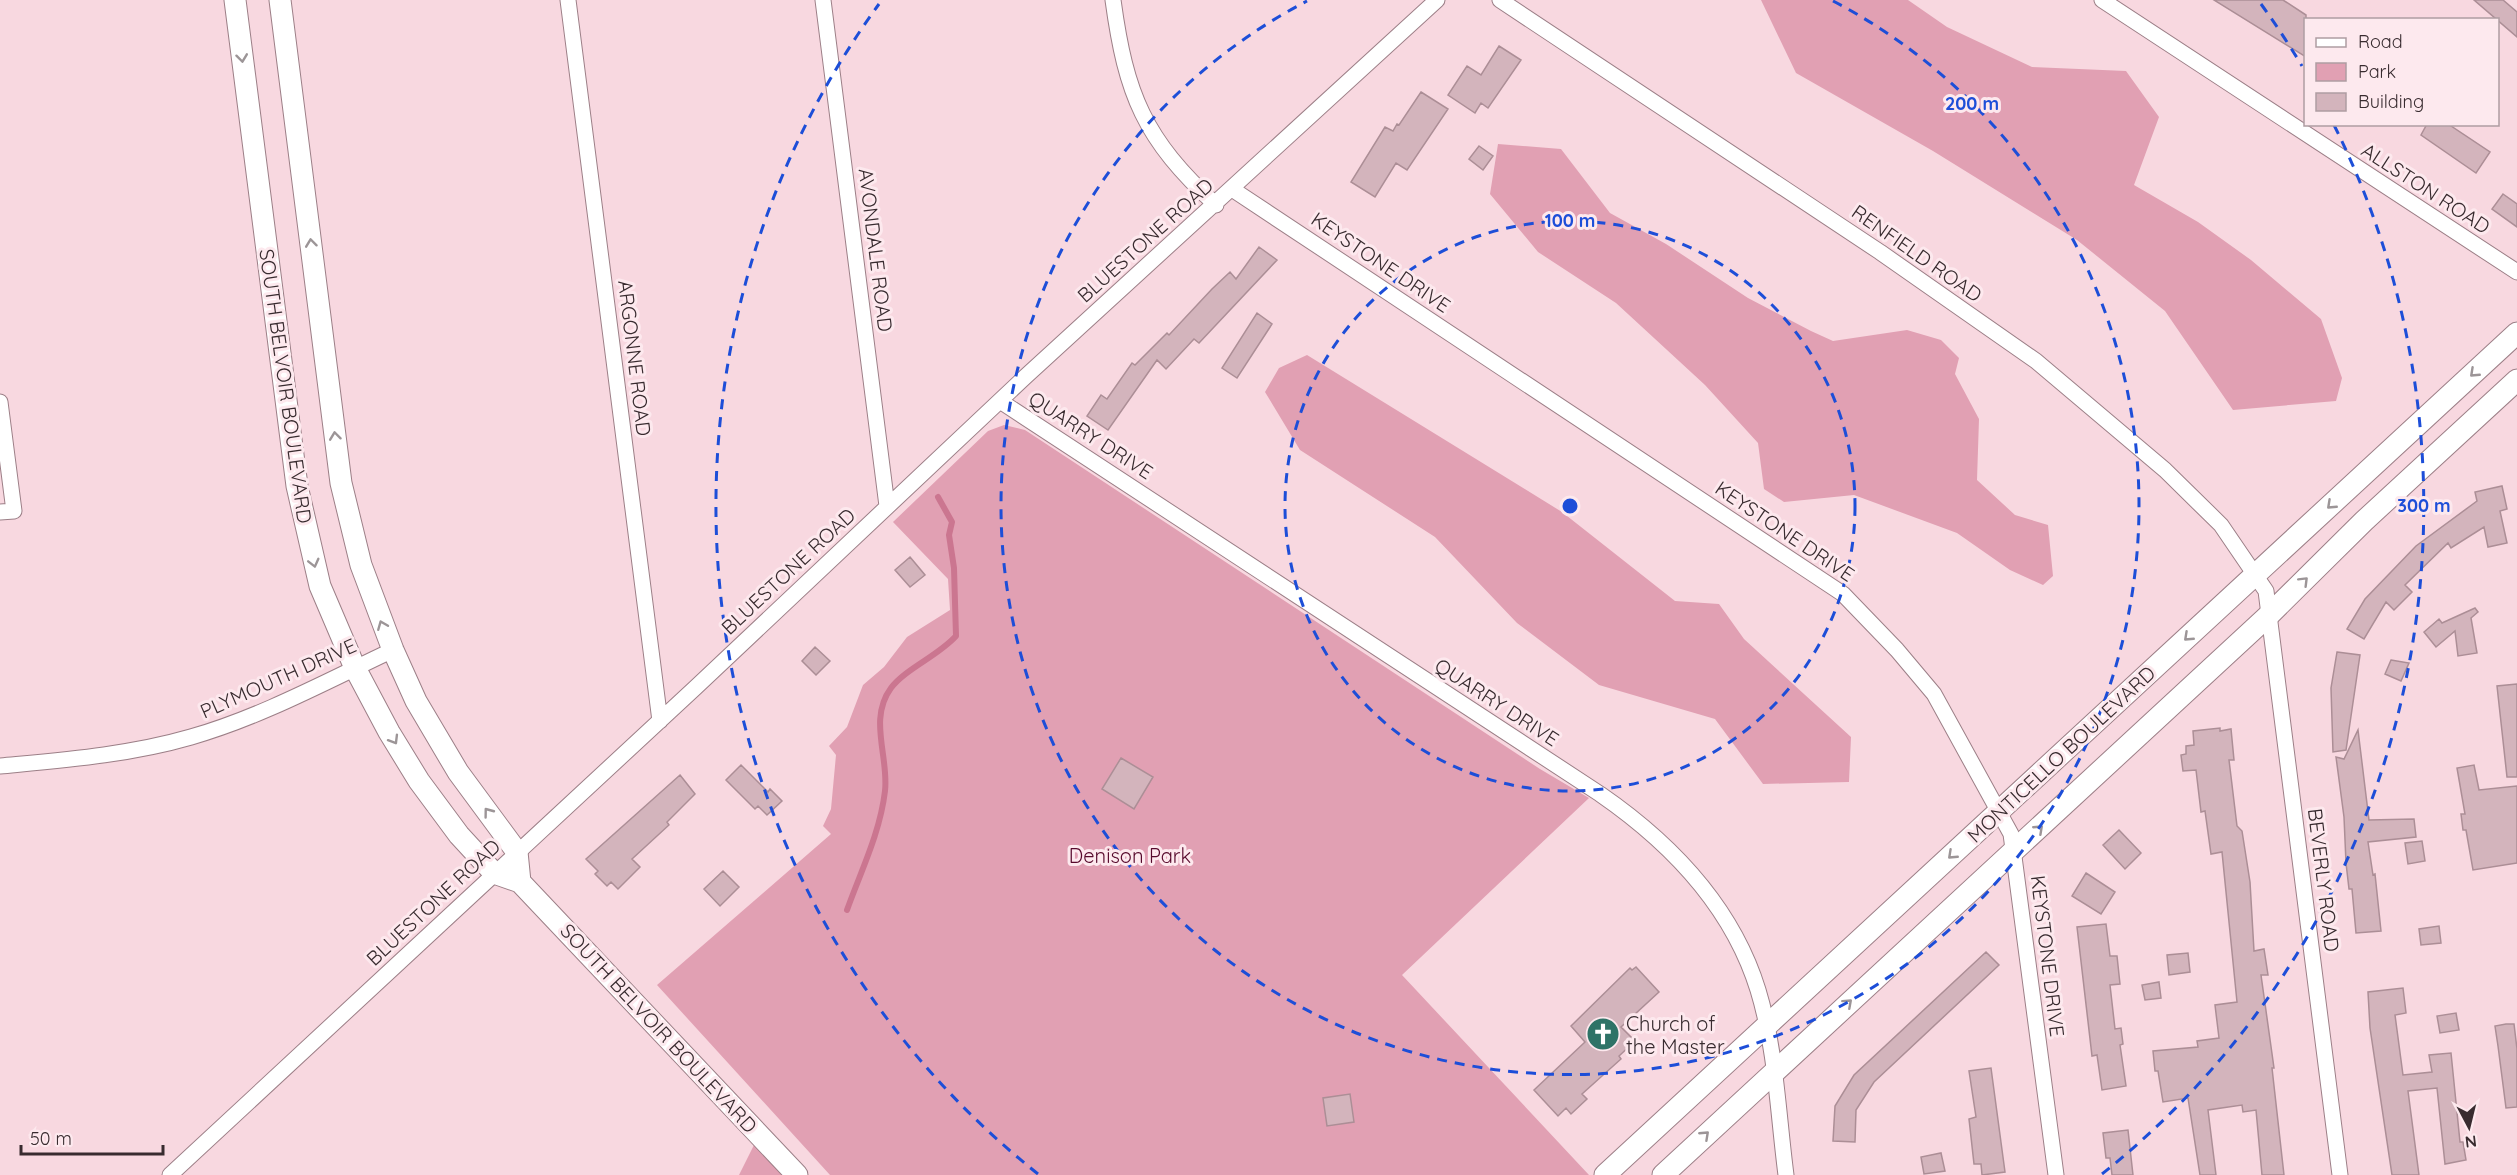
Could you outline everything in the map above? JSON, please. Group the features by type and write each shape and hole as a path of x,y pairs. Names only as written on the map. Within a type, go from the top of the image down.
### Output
{"main road":[{"name":"SOUTH BELVOIR BOULEVARD","path":"235,0 297,486 320,586 355,668 419,781 459,835 494,873 520,882 797,1175"},
{"path":"280,0 341,483 361,565 393,650 416,701 458,772 518,852 520,882"},
{"name":"MONTICELLO BOULEVARD","path":"1605,1175 1998,812 2261,583 2517,333"},
{"name":"MONTICELLO BOULEVARD","path":"1663,1175 2269,615 2373,513 2517,380"}],"street":[{"name":"ARGONNE ROAD","path":"568,0 660,721"},
{"name":"AVONDALE ROAD","path":"823,0 888,506"},
{"path":"1113,0 1120,50 1130,87 1142,117 1160,147 1180,171 1216,205"},
{"name":"BLUESTONE ROAD","path":"170,1175 660,721 1000,401 1437,0"},
{"name":"RENFIELD ROAD","path":"1500,0 1880,252 2036,362 2165,470 2221,525 2261,583"},
{"name":"ALLSTON ROAD","path":"2102,0 2517,272"},
{"name":"KEYSTONE DRIVE","path":"1232,189 1843,594 1898,650 1934,694 2011,834 2056,1175"},
{"name":"QUARRY DRIVE","path":"1000,401 1600,794 1646,829 1684,863 1729,926 1756,984 1766,1025 1786,1175"},
{"path":"0,402 7,512"},
{"name":"BEVERLY ROAD","path":"2261,583 2269,615 2340,1175"},
{"name":"PLYMOUTH DRIVE","path":"0,766 118,752 189,738 241,720 393,650"}],"green space":[{"path":"1761,0 1908,0 1947,27 2032,67 2126,71 2159,117 2134,185 2198,222 2251,260 2321,319 2342,378 2336,401 2233,410 2165,311 2077,240 1933,151 1796,73"},
{"path":"1498,144 1561,149 1610,213 1666,244 1748,298 1833,341 1907,330 1941,340 1959,358 1955,374 1979,419 1977,480 2015,515 2048,525 2053,576 2043,585 2010,570 1957,533 1854,495 1784,502 1764,489 1758,443 1705,385 1616,303 1538,252 1490,194"},
{"path":"1307,355 1562,512 1675,601 1719,604 1744,639 1851,737 1849,782 1763,784 1715,719 1599,685 1517,623 1435,537 1300,450 1265,392 1279,368"},
{"name":"Denison Park","path":"1004,425 1025,430 1540,769 1589,798 1402,975 1589,1175 830,1175 657,985 831,834 823,826 831,809 836,755 829,746 847,727 863,685 884,667 907,637 950,610 948,579 893,522 988,431"},
{"path":"759,1135 797,1175 739,1175"}],"building":[{"path":"2214,0 2283,0 2306,15 2304,18 2304,56"},
{"path":"2474,0 2503,0 2517,12 2517,37 2499,22 2499,18 2495,18"},
{"path":"1499,46 1521,60 1488,108 1481,103 1475,113 1448,95 1467,66 1481,75"},
{"path":"1421,92 1448,109 1407,170 1396,163 1375,197 1351,182 1385,127 1393,131"},
{"path":"2426,126 2451,126 2490,152 2476,173 2421,135"},
{"path":"1479,146 1493,156 1483,170 1469,159"},
{"path":"2503,194 2517,204 2517,227 2492,209"},
{"path":"1259,247 1277,260 1199,343 1194,339 1166,369 1157,360 1108,430 1087,416 1101,395 1107,399 1132,363 1135,365 1167,333 1169,335 1230,272 1236,279"},
{"path":"1257,313 1272,324 1237,378 1222,368"},
{"path":"2502,486 2507,509 2500,511 2507,543 2488,547 2484,527 2451,548 2448,543 2405,585 2412,592 2394,610 2386,602 2364,639 2347,629 2365,599 2416,546 2477,501 2475,492"},
{"path":"910,557 925,575 910,587 895,570"},
{"path":"2475,608 2478,612 2471,618 2477,653 2458,656 2455,631 2436,647 2424,632 2439,619 2442,623"},
{"path":"815,647 830,661 816,675 802,661"},
{"path":"2337,652 2360,655 2346,750 2333,752 2331,688"},
{"path":"2391,660 2409,663 2401,681 2385,674"},
{"path":"2517,684 2517,777 2507,777 2497,686"},
{"path":"2220,728 2220,731 2231,729 2234,760 2229,760 2237,826 2242,831 2250,882 2254,951 2264,949 2268,975 2261,975 2274,1068 2272,1068 2284,1175 2262,1175 2256,1110 2243,1112 2242,1105 2208,1110 2216,1175 2200,1175 2188,1098 2163,1102 2158,1071 2155,1071 2153,1051 2198,1047 2197,1041 2219,1038 2215,1005 2237,1002 2222,852 2211,854 2205,811 2201,812 2196,770 2183,771 2181,755 2186,754 2186,746 2194,745 2193,731"},
{"path":"2358,730 2369,820 2414,819 2416,837 2368,842 2373,875 2375,874 2381,931 2356,933 2352,889 2349,889 2346,863 2344,817 2336,757 2344,759"},
{"path":"1121,758 1153,777 1134,809 1102,789"},
{"path":"741,765 768,792 770,789 782,801 767,815 758,806 755,809 726,780"},
{"path":"2474,765 2479,790 2517,786 2517,863 2473,870 2466,830 2463,830 2461,814 2465,814 2457,768"},
{"path":"680,775 695,794 667,822 669,825 632,859 640,867 618,889 611,882 607,886 595,874 598,871 586,859"},
{"path":"2119,830 2141,853 2125,869 2103,845"},
{"path":"2422,841 2425,861 2408,864 2405,843"},
{"path":"723,871 739,887 720,906 704,889"},
{"path":"2086,873 2115,892 2101,914 2072,896"},
{"path":"2106,924 2110,956 2117,956 2120,984 2110,985 2115,1029 2121,1028 2123,1044 2120,1045 2126,1086 2102,1090 2097,1055 2092,1056 2077,927"},
{"path":"2439,926 2441,943 2421,945 2419,929"},
{"path":"1986,952 1999,965 1874,1082 1856,1110 1855,1142 1833,1141 1835,1106 1854,1075"},
{"path":"2188,953 2190,972 2169,975 2167,955"},
{"name":"Church of the Master","path":"1636,967 1659,992 1621,1027 1635,1041 1619,1056 1621,1059 1582,1094 1587,1099 1571,1114 1566,1108 1558,1116 1534,1090 1585,1042 1571,1026 1630,968 1632,970"},
{"path":"2159,982 2161,998 2145,1000 2142,985"},
{"path":"2403,988 2406,1013 2395,1015 2403,1075 2432,1072 2429,1055 2451,1053 2460,1142 2463,1142 2466,1160 2445,1164 2437,1088 2408,1091 2419,1175 2392,1175 2370,1028 2368,992"},
{"path":"2456,1013 2459,1030 2440,1033 2437,1016"},
{"path":"2514,1024 2517,1049 2517,1107 2506,1108 2495,1026"},
{"path":"1991,1068 2005,1172 1982,1175 1981,1164 1974,1164 1969,1119 1976,1117 1969,1071"},
{"path":"1350,1094 1354,1122 1327,1126 1323,1098"},
{"path":"2128,1130 2133,1175 2112,1175 2110,1158 2106,1158 2103,1133"},
{"path":"1941,1153 1945,1171 1924,1174 1921,1157"}],"waterway":[{"path":"847,910 883,807 885,778 880,725 884,700 897,681 956,636 954,568 949,535 952,522 938,497"}],"place":[{"name":"Church of the Master","path":"1603,1034"}]}
